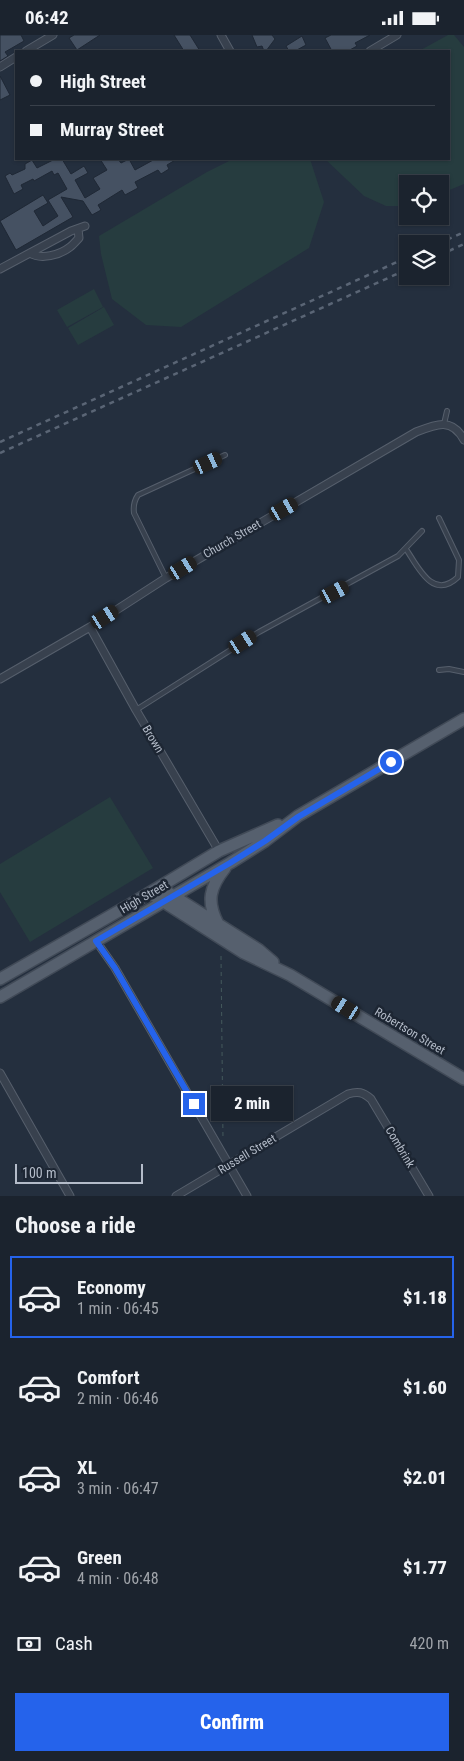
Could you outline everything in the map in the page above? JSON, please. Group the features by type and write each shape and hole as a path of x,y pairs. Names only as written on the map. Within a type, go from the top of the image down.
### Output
{"main road":[{"name":"High Street","path":"0,997 230,863 298,817 464,719"},
{"name":"High Street","path":"0,979 219,851 298,817"},
{"path":"219,925 212,911 211,894 215,881 230,863"},
{"name":"Robertson Street","path":"155,890 206,930 244,953 290,975 464,1079"},
{"name":"Robertson Street","path":"168,899 219,925 258,950 290,975"}],"street":[{"path":"28,50 53,35"},
{"path":"221,35 229,50"},
{"path":"372,50 397,35"},
{"path":"0,67 15,58"},
{"path":"0,269 30,253 81,228 79,238 71,247 47,256 39,257 30,253"},
{"path":"444,424 456,428 464,440"},
{"name":"Church Street","path":"0,679 90,627 166,578 402,440 429,427 444,424"},
{"name":"Brown","path":"90,627 136,710 219,851"},
{"path":"96,941 115,968 247,1196"},
{"path":"0,1073 70,1196"},
{"name":"Russell Street","path":"176,1196 348,1094 360,1092 370,1099"},
{"name":"Combrink","path":"370,1099 428,1196"}],"lane":[{"path":"444,424 447,411"},
{"path":"166,578 134,513 135,500 138,495 225,455"},
{"path":"406,549 426,579 433,584 444,585 452,583 458,577 459,560 439,518"},
{"path":"136,710 258,633 365,576 398,556 422,531"},
{"path":"439,670 449,669 464,672"}],"path":[{"path":"220,956 224,1155"}],"green space":[{"path":"448,35 454,35 464,47 464,184 449,190 449,175 399,175 399,206 386,206 364,196 326,160 450,160 450,50 421,50"},
{"path":"231,160 310,160 324,202 309,248 181,327 146,325 112,299 101,254 99,236 207,172"},
{"path":"94,289 103,307 67,327 57,310"},
{"path":"104,307 114,325 78,345 68,328"},
{"path":"110,797 153,868 30,942 0,892 0,864"}],"building":[{"path":"0,35 21,35 24,41 5,52 8,56 0,61"},
{"path":"74,35 100,35 77,50 69,38"},
{"path":"174,35 190,35 199,50 183,50"},
{"path":"252,35 272,35 275,39 267,50 264,50 262,46 257,47"},
{"path":"331,35 370,35 355,43 357,46 350,50 331,50 325,38"},
{"path":"302,36 306,45 297,50 288,50 286,46"},
{"path":"0,76 10,95 0,100"},
{"path":"32,160 37,168 53,160 63,160 71,174 84,166 88,173 75,180 85,198 100,189 93,178 107,170 101,160 119,160 121,163 130,160 135,170 153,160 175,160 167,165 169,169 161,174 158,170 135,182 138,188 125,195 122,190 98,205 101,210 92,215 83,201 61,197 73,217 16,250 0,221 43,195 48,203 34,211 43,226 58,216 48,200 67,189 58,173 54,175 52,171 34,181 33,179 21,185 23,189 14,194 5,176 25,169 25,164"}],"railway":[{"path":"449,239 464,232"},
{"path":"449,251 464,244"},
{"path":"0,442 399,261"},
{"path":"0,453 399,273"}],"route":[{"path":"194,1104 115,968 96,941 230,863 298,817 391,762"}]}
